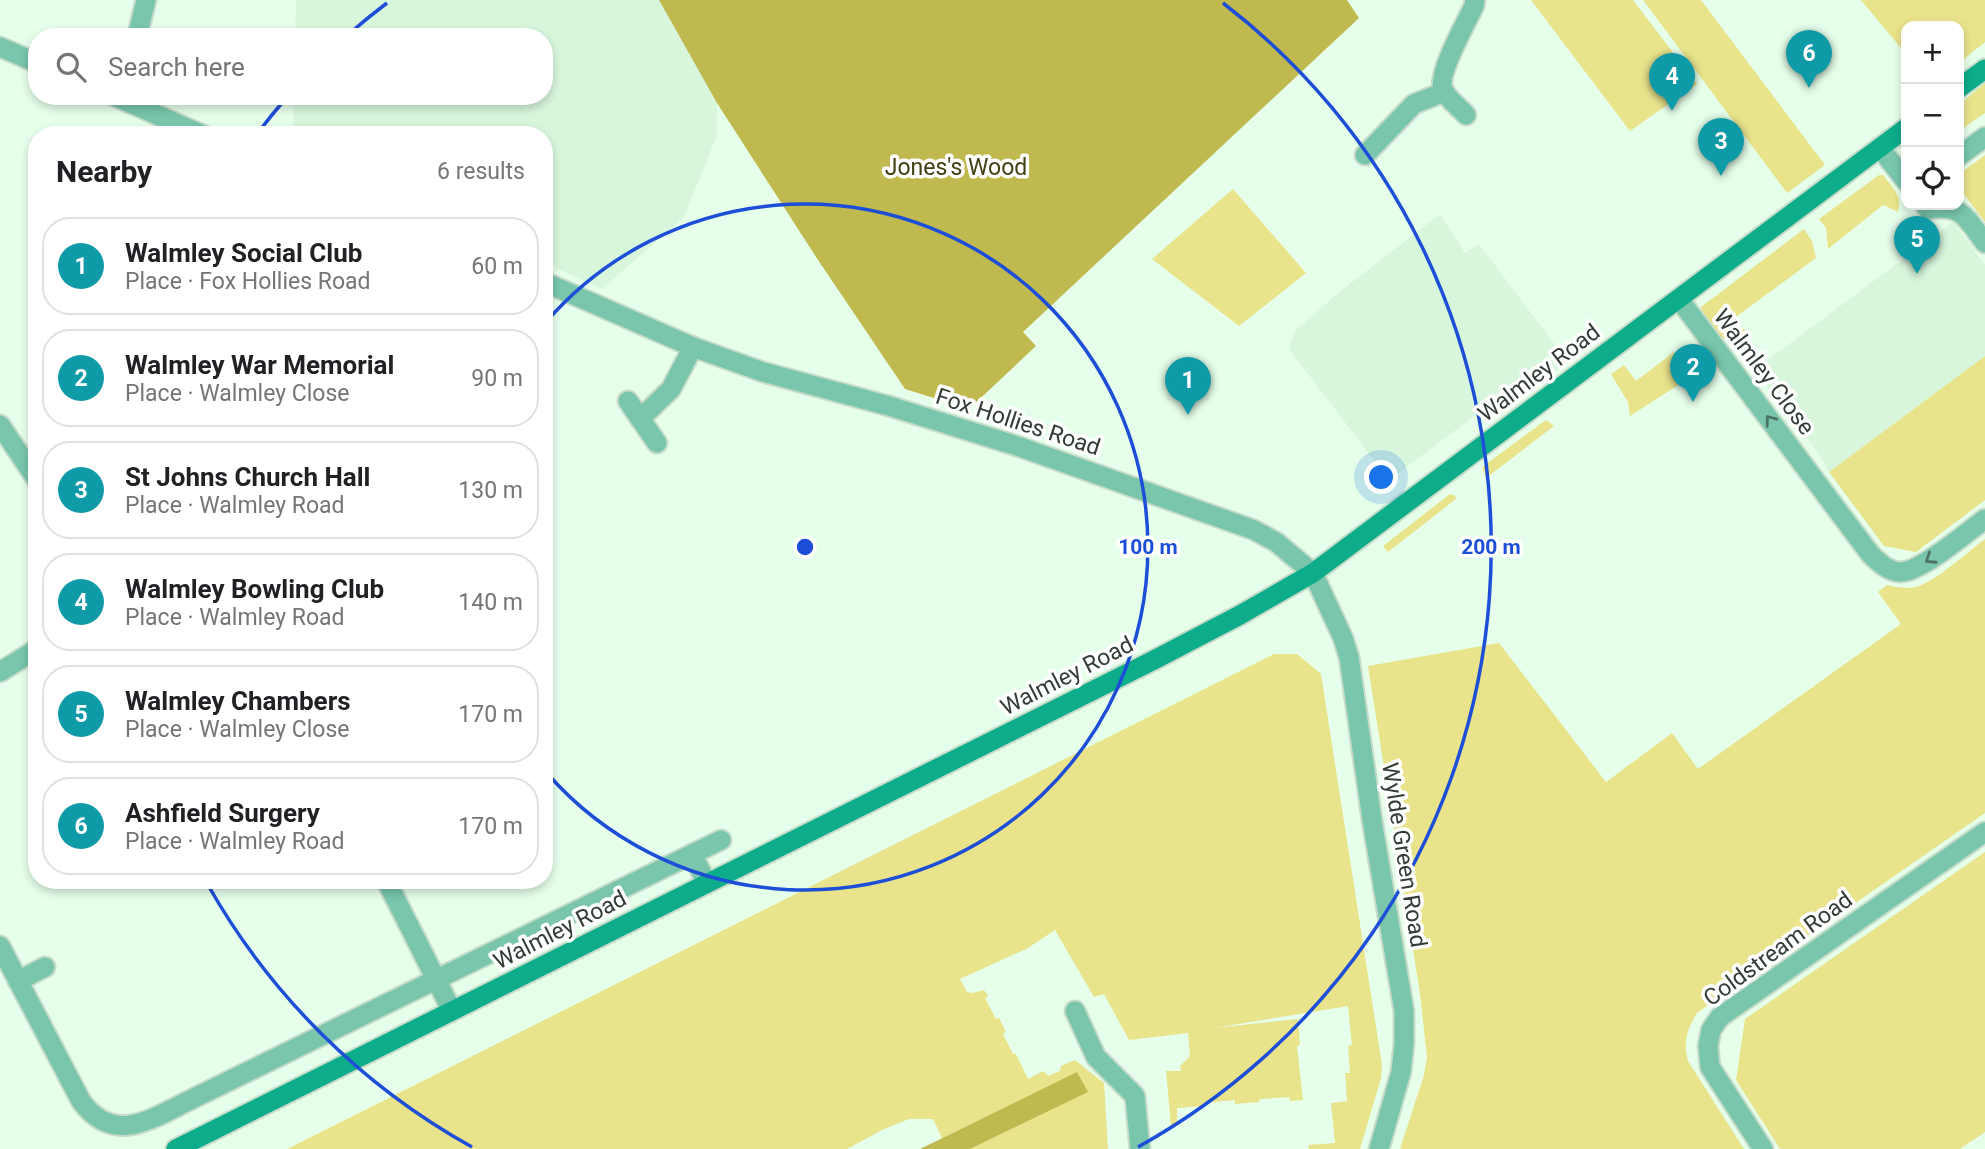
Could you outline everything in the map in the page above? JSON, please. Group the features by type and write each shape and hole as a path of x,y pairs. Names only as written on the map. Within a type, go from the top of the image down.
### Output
{"main road":[{"path":"1964,84 1985,69"},
{"name":"Walmley Road","path":"176,1149 1154,660 1313,573 1901,132"}],"street":[{"path":"139,28 146,0"},
{"path":"1465,115 1444,92 1441,81 1475,0"},
{"path":"0,47 28,59"},
{"path":"1366,155 1414,104 1444,92"},
{"path":"137,105 183,126"},
{"path":"1964,152 1985,137"},
{"path":"1880,148 1901,175"},
{"path":"1953,210 1961,212 1985,243"},
{"name":"Fox Hollies Road","path":"553,286 693,347 764,372 889,406 1017,446 1254,530 1276,542 1313,573"},
{"name":"Walmley Close","path":"1679,299 1871,555 1887,569 1909,571 1931,559 1985,519"},
{"path":"640,419 671,389 693,347"},
{"path":"628,401 657,443"},
{"path":"0,425 28,467"},
{"name":"Wylde Green Road","path":"1313,573 1349,657 1370,807 1404,1011 1401,1072 1379,1149"},
{"path":"0,672 28,655"},
{"name":"Coldstream Road","path":"1763,1149 1710,1067 1708,1046 1715,1023 1985,832"},
{"path":"0,946 86,1109 104,1122 131,1126 721,840"},
{"path":"692,854 707,883"},
{"path":"391,889 452,1011"},
{"path":"18,981 45,967"},
{"path":"1076,1011 1096,1057 1135,1096 1140,1149"}],"shaded area":[{"path":"296,0 659,0 717,103 717,135 684,217 602,289 553,266 553,126 293,126 294,105 553,105 553,28 295,28"},
{"path":"1531,0 1633,0 1697,84 1630,131"},
{"path":"1643,0 1701,0 1825,165 1787,193"},
{"path":"1861,0 1985,0 1985,42 1964,59 1964,21 1901,21 1901,48"},
{"path":"1985,83 1985,113 1964,128 1964,101"},
{"path":"1985,155 1985,222 1964,195 1964,170"},
{"path":"1879,175 1883,175 1896,192 1898,212 1883,205 1828,249 1826,228 1819,219"},
{"path":"1233,189 1306,273 1239,326 1152,259"},
{"path":"1440,214 1465,253 1479,244 1567,361 1552,373 1532,373 1389,480 1289,349 1295,331 1338,293"},
{"path":"1953,222 1985,265 1985,356 1829,472 1821,457 1754,370"},
{"path":"1804,229 1812,241 1816,258 1729,322 1747,331 1745,337 1729,340 1716,334 1706,322 1701,307"},
{"path":"1674,352 1692,376 1630,416 1628,402 1611,374 1624,365 1636,381"},
{"path":"1985,356 1985,500 1916,552 1884,546 1829,472"},
{"path":"1546,420 1554,426 1486,478 1482,467"},
{"path":"1450,494 1456,499 1388,552 1383,546"},
{"path":"1985,539 1985,813 1697,1013 1687,1036 1688,1061 1744,1149 1400,1149 1424,1075 1427,1057 1420,994 1368,666 1499,643 1606,782 1672,733 1698,769 1901,624 1878,592 1887,585 1908,588 1923,584 1942,573"},
{"path":"1274,654 1297,654 1321,674 1382,1065 1381,1078 1360,1149 1309,1149 1308,1145 1335,1143 1331,1103 1347,1101 1345,1073 1350,1073 1348,1046 1352,1045 1348,1006 1214,1028 1298,1019 1300,1045 1297,1046 1303,1100 1290,1101 1289,1097 1235,1104 1235,1100 1177,1108 1177,1126 1171,1126 1166,1071 1181,1071 1180,1066 1190,1056 1188,1033 1129,1040 1104,994 1094,997 1055,930 1028,948 960,979 967,992 984,990 988,996 985,998 996,1019 999,1018 1006,1032 1003,1034 1028,1079 1043,1071 1048,1076 1075,1060 1104,1083 1108,1149 970,1149 1087,1092 1077,1073 942,1138 933,1119 909,1119 847,1149 287,1149"},
{"path":"1985,852 1985,1132 1960,1149 1780,1149 1736,1080 1745,1019"}],"green space":[{"name":"Jones's Wood","path":"659,0 1347,0 1359,18 1023,332 1036,346 969,409 905,389 717,103"},
{"path":"1077,1072 1088,1092 970,1149 920,1149"}],"place":[{"name":"Ashfield Surgery","path":"1809,88"},
{"name":"Walmley Bowling Club","path":"1672,111"},
{"name":"St Johns Church Hall","path":"1721,176"},
{"name":"Walmley Chambers","path":"1917,274"},
{"name":"Walmley War Memorial","path":"1693,402"},
{"name":"Walmley Social Club","path":"1188,415"}]}
